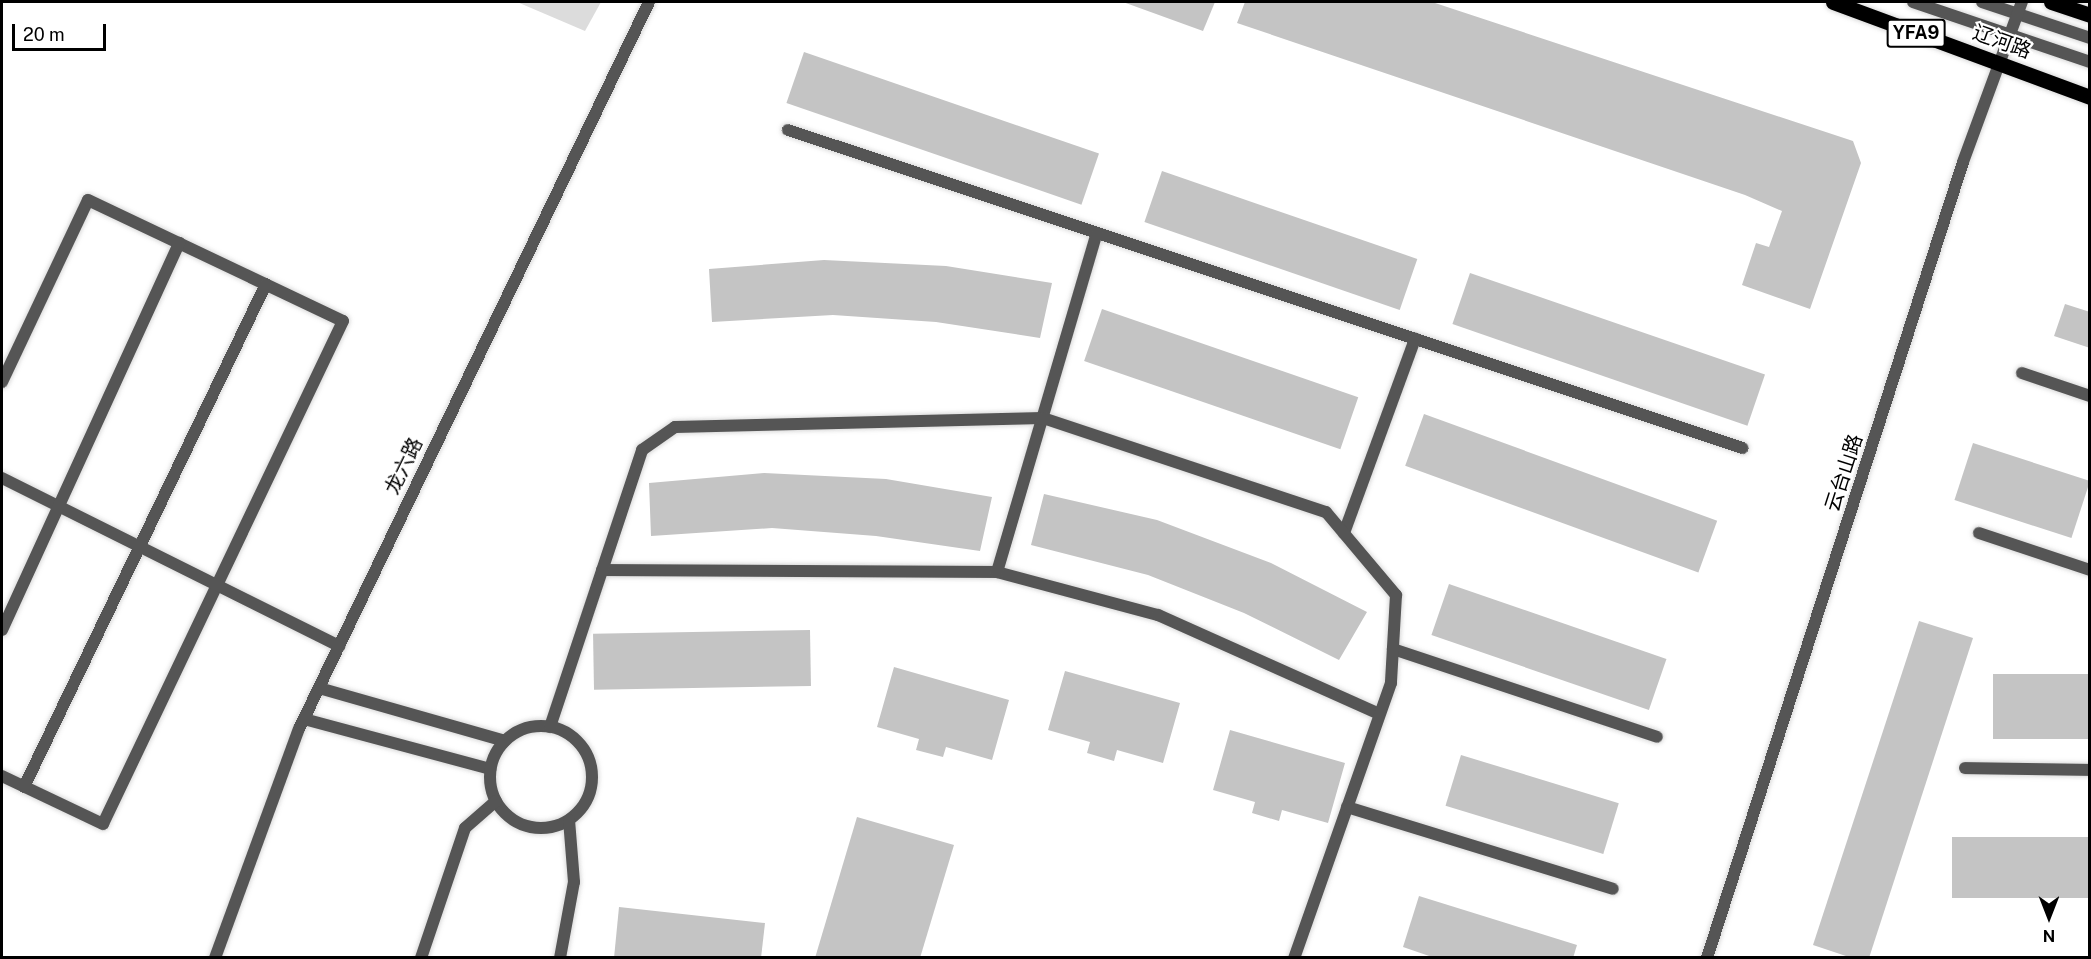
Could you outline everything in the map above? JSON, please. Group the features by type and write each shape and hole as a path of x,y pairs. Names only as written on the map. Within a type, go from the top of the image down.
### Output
{"main road":[{"name":"辽河路","path":"1833,2 2090,97"},
{"path":"2051,2 2066,4 2090,15"}],"street":[{"name":"龙六路","path":"215,957 304,719 650,2"},
{"path":"1913,2 2090,62"},
{"path":"1982,2 2020,7 2090,38"},
{"name":"云台山路","path":"1707,957 1963,162 2020,7"},
{"path":"788,130 1742,448"},
{"path":"2,382 88,200 343,321 103,824 2,776"},
{"path":"997,572 1097,233"},
{"path":"2,630 179,243"},
{"path":"24,787 266,284"},
{"path":"1344,533 1415,339"},
{"path":"2022,373 2090,396"},
{"path":"550,727 642,450 675,427 1043,418 1326,512 1396,595 1390,683 1294,957"},
{"path":"2,478 339,646"},
{"path":"1979,533 2090,570"},
{"path":"602,570 997,572 1158,615 1379,714"},
{"path":"1393,649 1657,737"},
{"path":"319,688 505,741"},
{"path":"304,719 490,770"},
{"path":"550,727 567,732 580,744 589,759 592,776 582,808 568,820 553,827 535,828 506,814 496,801 490,770 505,741 518,731 550,727"},
{"path":"1965,768 2090,770"},
{"path":"421,957 465,828 496,801"},
{"path":"1347,807 1613,889"},
{"path":"560,957 574,882 568,820"}],"shaded area":[{"path":"517,2 601,2 585,31"}],"building":[{"path":"1123,2 1215,2 1203,31"},
{"path":"1245,2 1432,2 1853,141 1861,163 1810,309 1742,285 1756,243 1769,247 1782,211 1745,195 1237,23"},
{"path":"804,52 1099,154 1081,205 786,103"},
{"path":"1162,171 1417,259 1400,310 1144,222"},
{"path":"824,260 946,266 1052,283 1040,338 936,322 833,315 712,322 709,269"},
{"path":"1470,273 1765,375 1747,426 1452,324"},
{"path":"2065,304 2090,312 2090,348 2054,336"},
{"path":"1102,309 1358,397 1340,449 1084,361"},
{"path":"1424,414 1717,521 1698,572 1405,466"},
{"path":"1973,443 2090,481 2071,538 1954,500"},
{"path":"764,473 886,479 992,497 980,551 876,536 772,528 651,536 649,483"},
{"path":"1044,494 1157,520 1271,563 1367,612 1339,660 1244,613 1148,575 1031,545"},
{"path":"1449,584 1666,659 1649,710 1431,635"},
{"path":"1919,621 1973,638 1869,958 1852,958 1813,945"},
{"path":"810,630 811,686 594,690 593,634"},
{"path":"894,667 1009,700 992,760 946,747 943,757 916,750 919,739 877,727"},
{"path":"1065,671 1180,703 1163,763 1117,750 1114,761 1087,753 1090,742 1048,730"},
{"path":"1993,674 2090,674 2090,739 1993,739"},
{"path":"1230,730 1345,763 1328,823 1282,810 1279,821 1252,813 1255,802 1213,790"},
{"path":"1461,755 1619,803 1603,854 1446,806"},
{"path":"857,817 954,845 920,958 815,958"},
{"path":"1952,837 2090,837 2090,898 1952,898"},
{"path":"1419,896 1577,945 1573,958 1435,958 1403,947"},
{"path":"619,907 765,923 761,958 614,958"}]}
